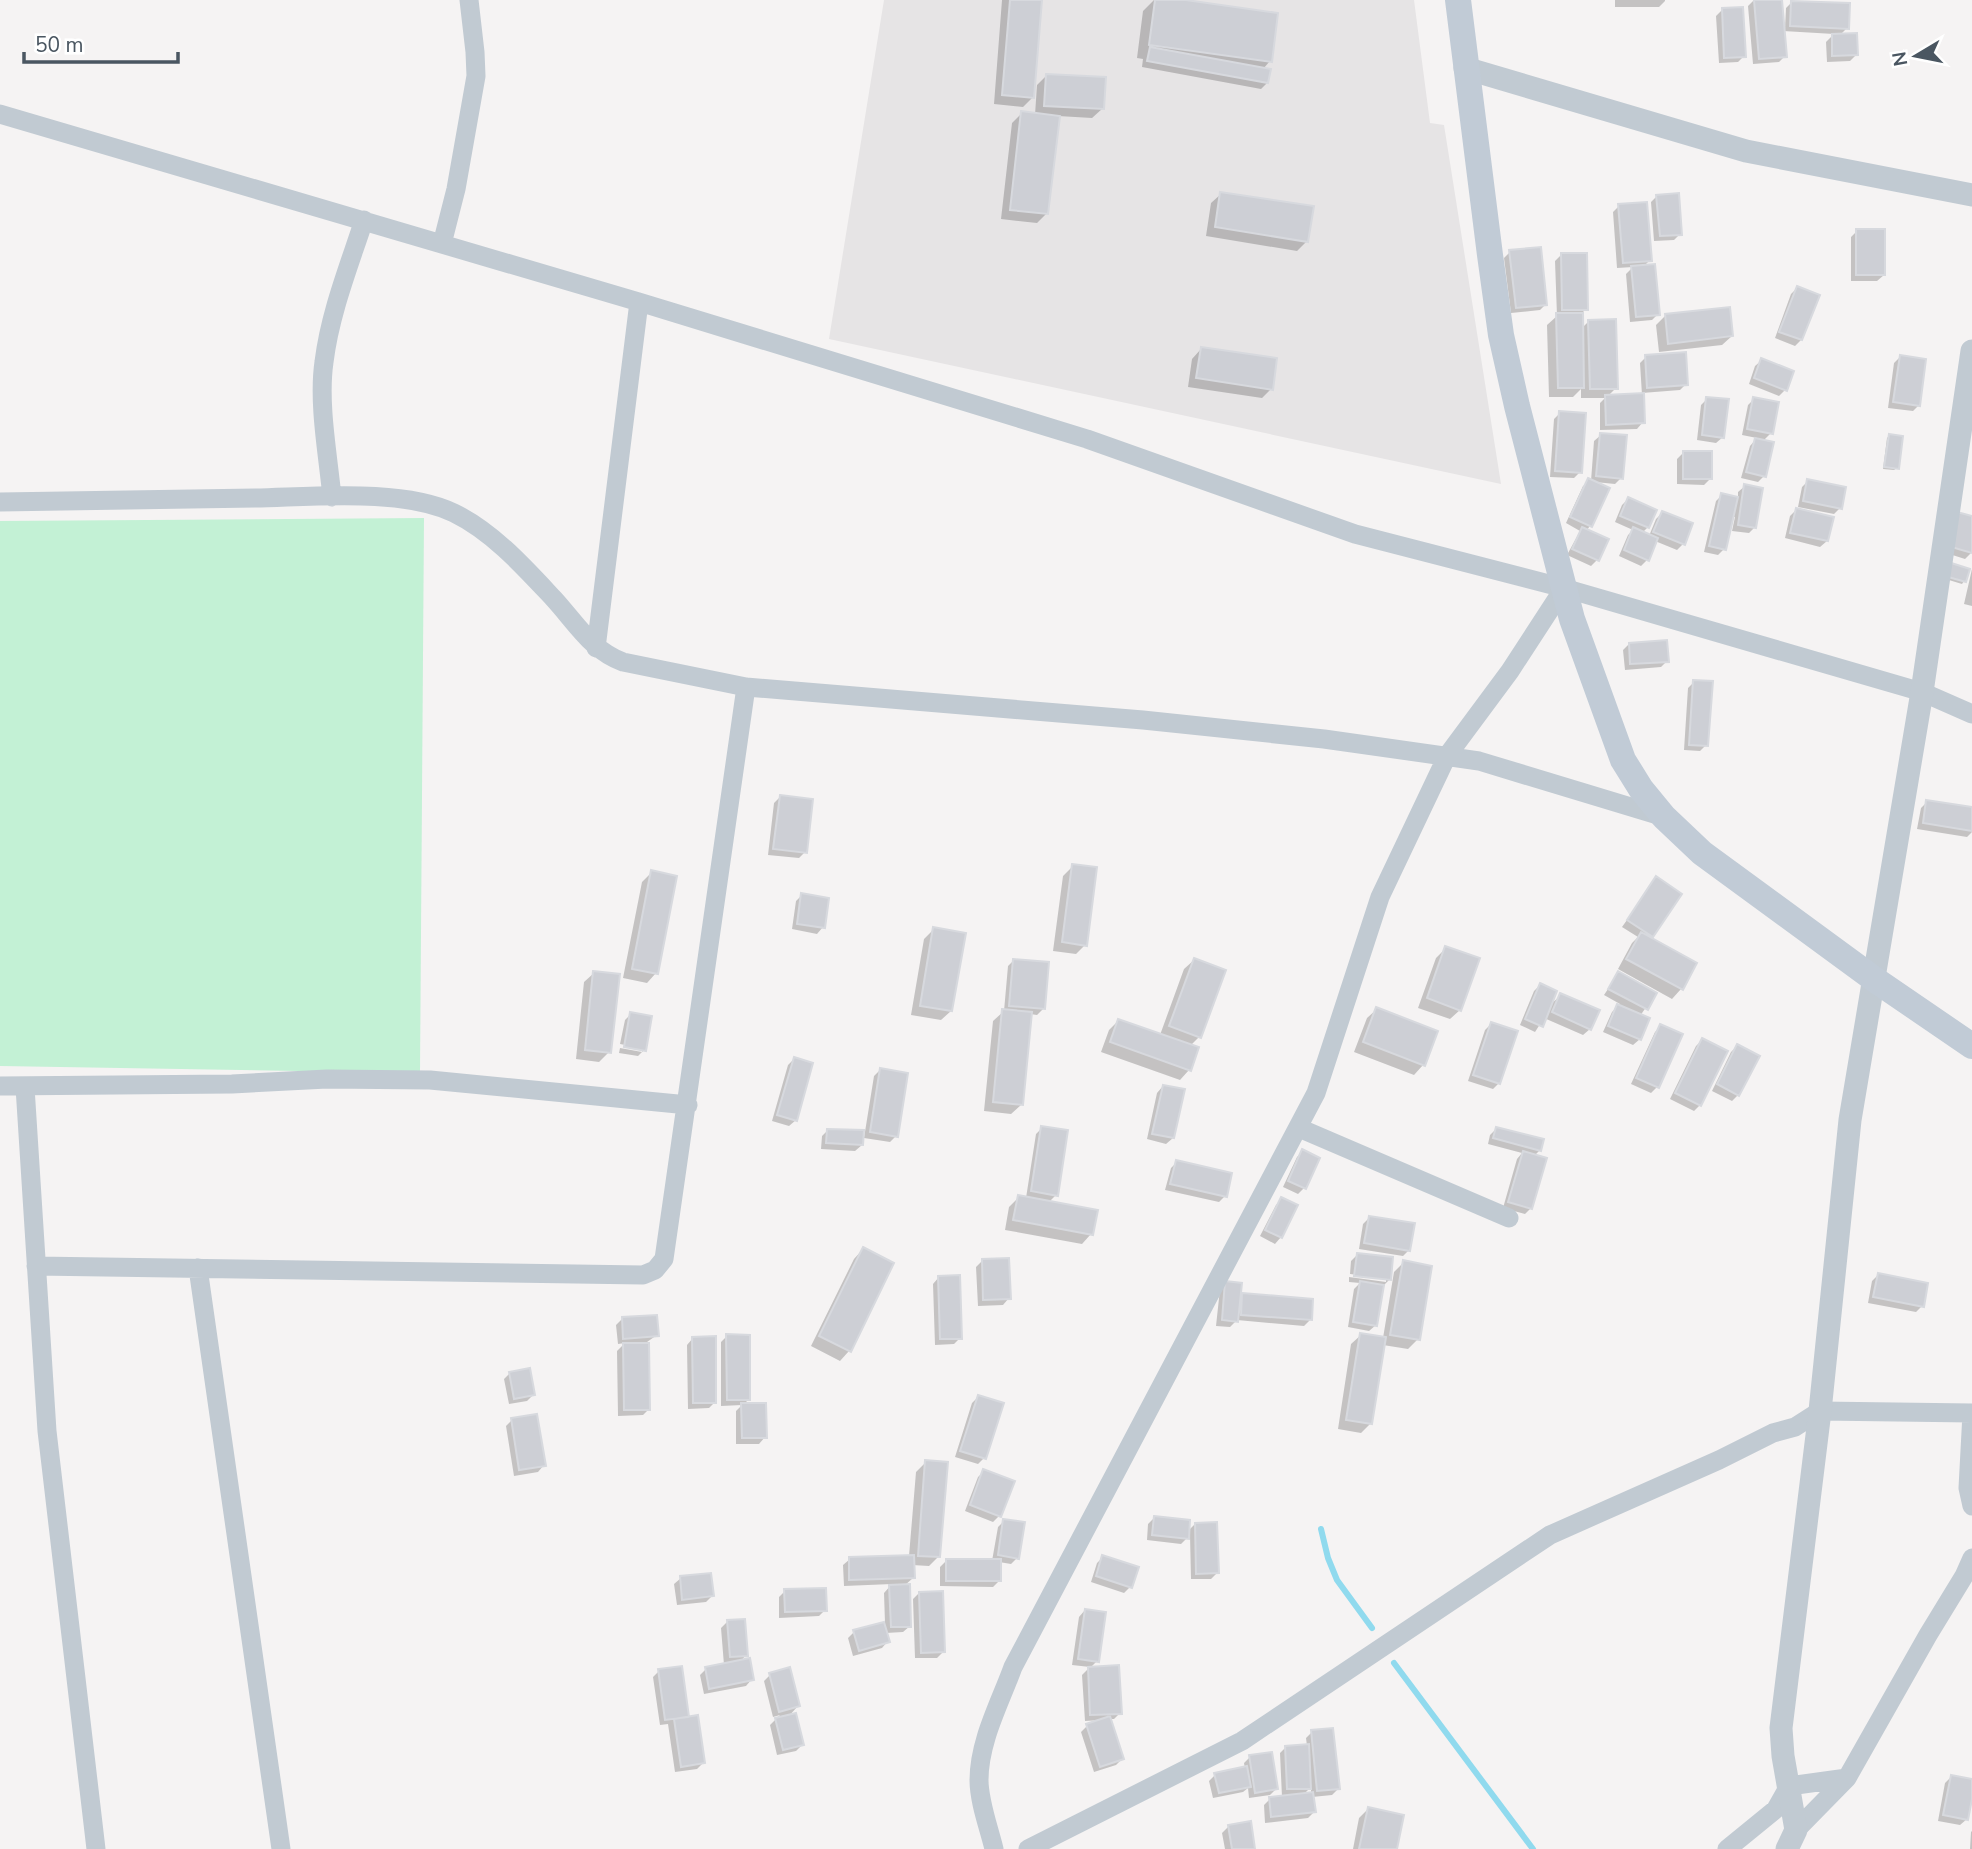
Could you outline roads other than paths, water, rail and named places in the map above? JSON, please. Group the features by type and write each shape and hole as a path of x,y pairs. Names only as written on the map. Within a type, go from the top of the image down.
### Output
{"main road":[{"path":"1458,0 1502,335 1533,473 1564,588 1623,760 1641,789 1664,817 1702,853 1874,979 1972,1046"}],"street":[{"path":"442,244 456,189 476,76 469,0"},
{"path":"1465,68 1746,150 1972,195"},
{"path":"0,114 639,302 1087,439 1354,534 1564,588 1922,692 1972,714"},
{"path":"332,497 324,424 324,362 341,289 364,220"},
{"path":"596,649 639,302"},
{"path":"1791,1840 1789,1786 1783,1756 1782,1728 1820,1411 1850,1121 1922,692 1972,351"},
{"path":"0,502 332,497 419,501 453,512 482,530 554,600 596,649 623,662 746,687 1143,720 1324,739 1447,756 1479,761 1664,817"},
{"path":"994,1849 979,1783 981,1759 985,1740 1013,1667 1316,1093 1380,897 1447,756 1510,671 1564,588"},
{"path":"36,1266 643,1275 655,1270 664,1259 746,687"},
{"path":"0,1086 232,1084 327,1079 430,1080 688,1105"},
{"path":"25,1087 47,1431 96,1849"},
{"path":"1299,1128 1509,1218"},
{"path":"198,1268 281,1849"},
{"path":"1028,1849 1242,1741 1550,1535 1773,1433 1794,1426 1820,1411 1972,1413 1968,1488 1972,1506"},
{"path":"1791,1840 1847,1778 1972,1558"},
{"path":"1789,1786 1847,1778"},
{"path":"1727,1849 1776,1808 1789,1786"}],"waterway":[{"path":"1321,1529 1337,1580 1372,1628"},
{"path":"1394,1663 1533,1849"}]}
